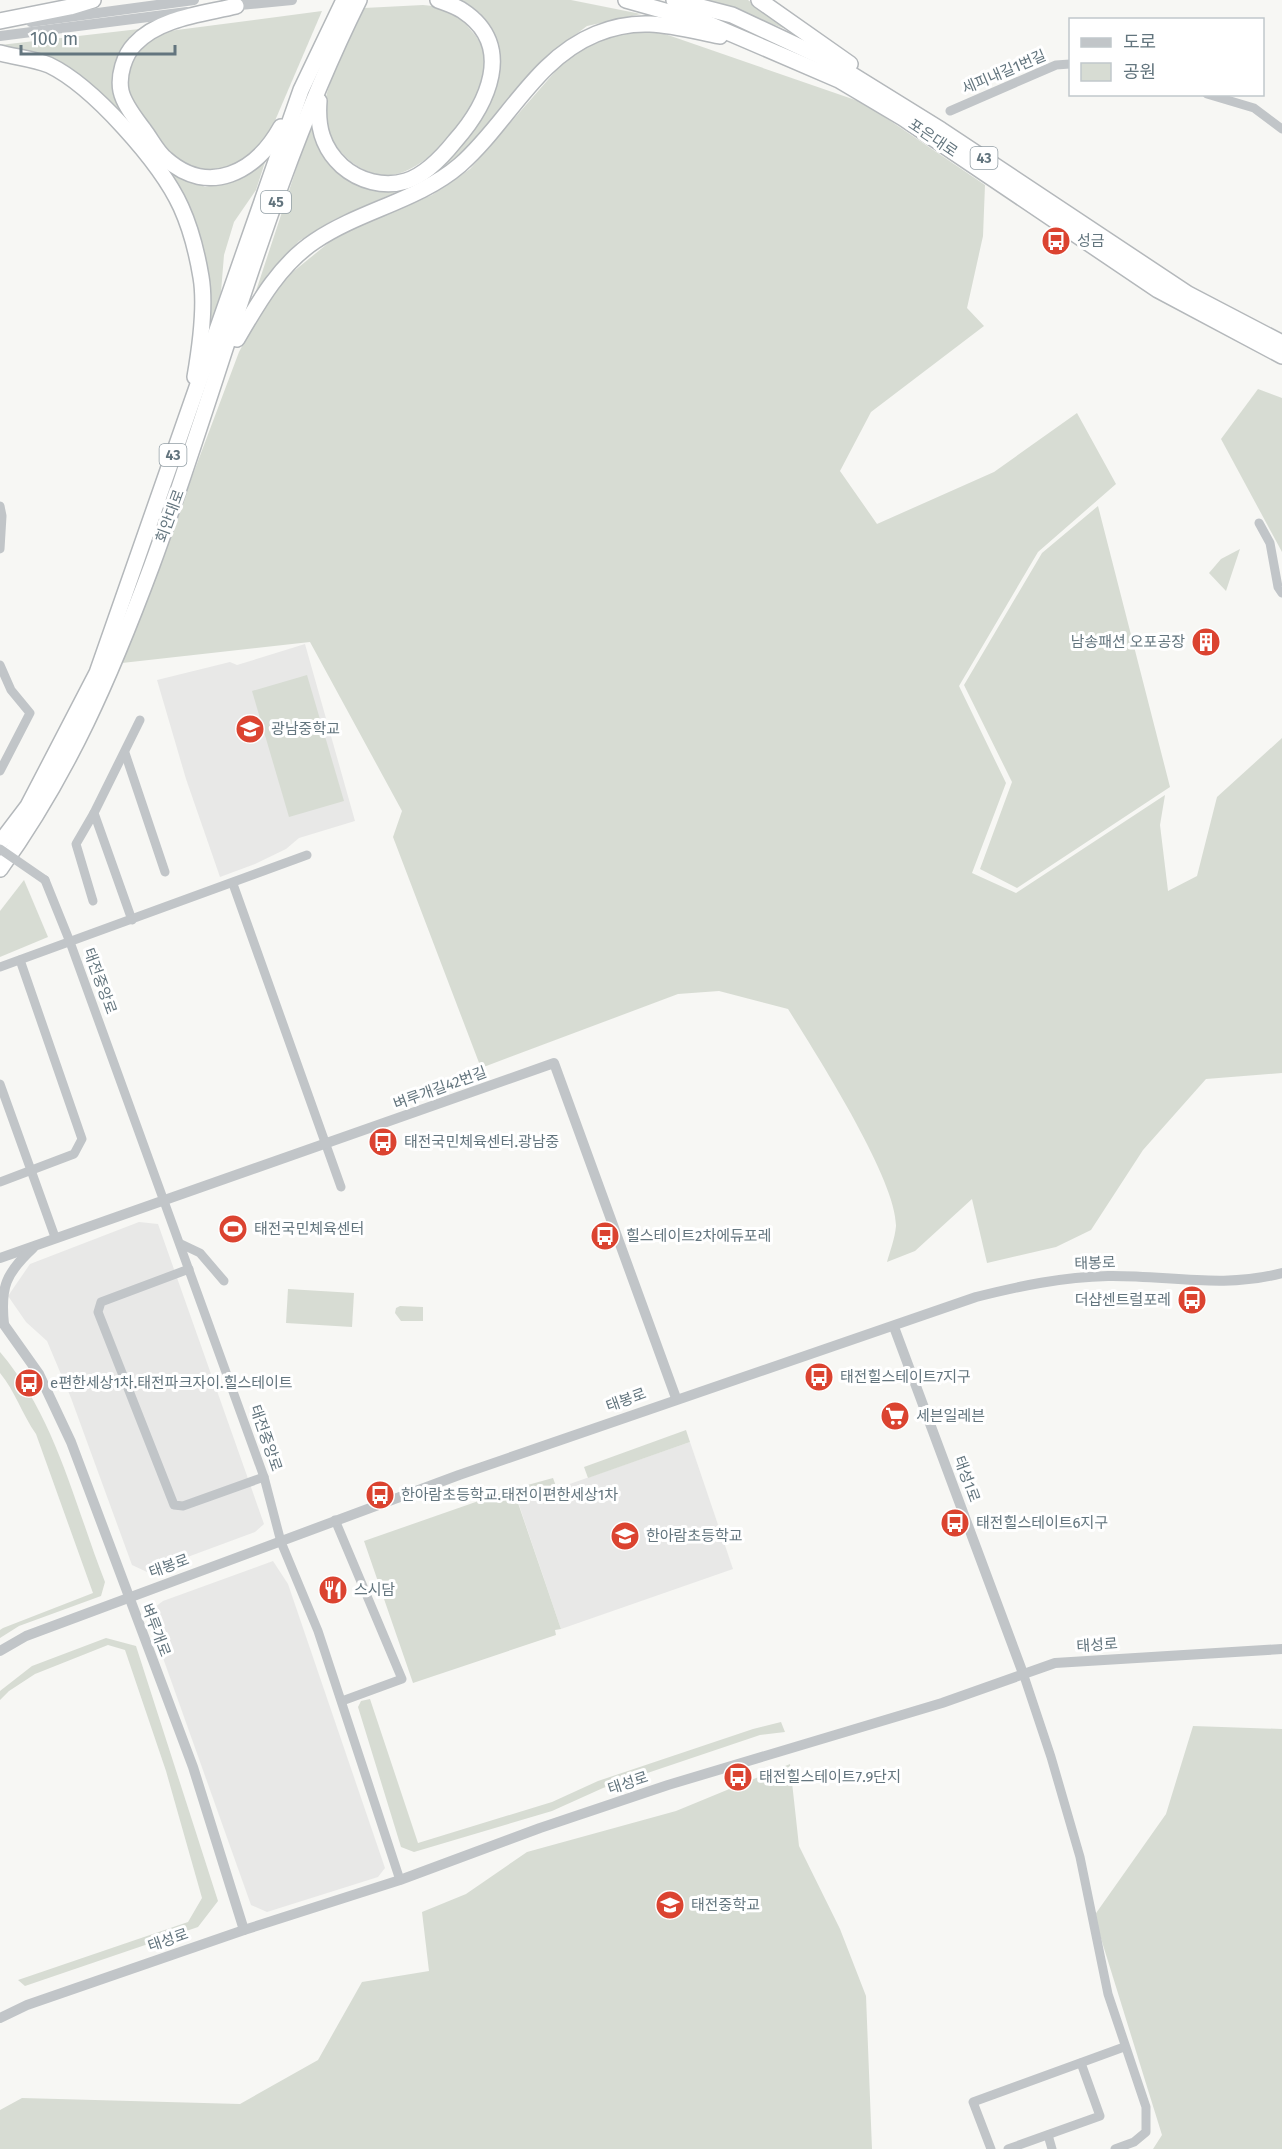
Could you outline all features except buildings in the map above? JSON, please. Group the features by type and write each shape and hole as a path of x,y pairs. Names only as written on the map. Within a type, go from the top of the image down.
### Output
{"highway":[{"path":"0,21 93,0"},
{"name":"회안대로","path":"0,843 28,806 98,673 302,90 344,0"},
{"name":"회안대로","path":"0,869 42,807 70,759 105,685 163,534 223,362 263,237 321,78 358,0"},
{"path":"321,78 317,122 324,142 344,167 362,179 383,184 406,181 423,173 464,131 479,110 491,82 491,50 480,27 464,11 438,0"},
{"name":"포은대로","path":"626,0 704,22 838,80 903,118 1158,290 1282,356"},
{"name":"포은대로","path":"674,0 732,15 828,60 904,107 1188,294 1282,343"},
{"path":"759,0 826,45 904,107"},
{"path":"236,6 171,22 147,34 133,46 121,71 121,92 130,110 164,158 185,173 208,179 235,173 255,162 274,139 302,90"},
{"path":"223,362 271,283 314,241 353,220 431,186 460,164 534,80 565,50 615,26 647,22 761,45"},
{"path":"0,53 48,65 103,103 158,172 180,205 193,241 202,280 199,351 190,409"}],"street":[{"path":"0,26 194,0"},
{"path":"0,36 292,0"},
{"name":"세피내길1번길","path":"950,111 1042,71 1069,64"},
{"path":"1214,96 1254,108 1282,129"},
{"path":"0,506 0,549"},
{"path":"1259,523 1270,543 1278,587 1282,593"},
{"path":"0,665 11,690 30,713 0,771"},
{"path":"93,900 76,844 125,753 140,720"},
{"path":"125,753 165,872"},
{"path":"94,813 132,920"},
{"name":"태전중앙로","path":"0,849 45,880 70,942 264,1477 281,1542 318,1631 400,1880"},
{"path":"0,967 233,884 307,855"},
{"path":"233,884 341,1187"},
{"path":"0,1182 74,1154 82,1139 20,960"},
{"name":"벼루개길42번길","path":"0,1258 554,1063 676,1398"},
{"path":"0,1084 55,1238"},
{"path":"0,1120 11,1116"},
{"path":"2,1322 3,1293 9,1273 39,1243"},
{"path":"181,1244 200,1253 224,1281"},
{"path":"189,1269 101,1302 98,1312 174,1505 183,1506 264,1477"},
{"name":"태봉로","path":"0,1651 26,1636 335,1520 676,1398 976,1297 1054,1280 1110,1276 1221,1282 1282,1273"},
{"name":"벼루개로","path":"2,1322 29,1357 60,1417 193,1767 244,1930"},
{"name":"태성1로","path":"894,1326 1024,1676"},
{"path":"335,1520 402,1679 342,1701"},
{"name":"태성로","path":"0,2018 27,2006 244,1930 400,1880 540,1828 668,1785 1024,1676 1055,1663 1282,1649"},
{"path":"1024,1676 1051,1757 1080,1857 1098,1955 1124,2047 1146,2107 1146,2132 1134,2142 1115,2149"},
{"path":"991,2149 974,2102 1124,2047"},
{"path":"1008,2149 1100,2116 1082,2062"},
{"path":"1048,2135 1052,2149"}],"shaded area":[{"name":"광남중학교","path":"305,644 355,821 299,838 286,849 220,877 186,779 157,680 230,662 237,665"},
{"path":"139,1222 158,1224 264,1524 255,1532 147,1572 132,1565 71,1398 47,1341 26,1322 8,1296 30,1264"},
{"name":"한아람초등학교","path":"690,1442 733,1569 561,1629 518,1502"},
{"path":"273,1561 288,1584 385,1868 378,1877 267,1912 251,1905 147,1613 163,1601"}],"green space":[{"path":"460,0 571,0 641,14 587,26 547,56 473,142 442,169 333,220 299,241 268,274 254,297 312,121 318,141 377,190 448,158 476,128 489,106 500,74 499,53 480,13"},
{"path":"708,0 748,0 791,31"},
{"path":"423,5 453,13 469,28 484,54 484,75 476,98 463,120 447,141 428,158 409,170 391,175 371,172 347,158 327,133 323,118 328,91 364,8"},
{"path":"322,11 265,144 234,168 212,172 188,167 169,153 142,121 125,93 124,78 133,54 143,42 169,31"},
{"path":"148,28 116,74 176,173 205,187 241,178 266,159 256,190 234,222 224,255 221,292 210,327 206,273 191,215 99,95 0,47 0,45"},
{"path":"629,29 665,34 864,103 985,185 983,236 967,308 984,326 871,412 840,471 877,524 994,472 1077,413 1116,484 1038,552 959,686 1006,783 972,873 1016,893 1165,795 1160,825 1168,891 1197,876 1217,797 1282,738 1282,1073 1206,1079 1143,1150 1091,1230 1056,1247 987,1263 972,1199 915,1251 887,1262 896,1226 893,1205 883,1179 852,1116 788,1009 719,991 678,994 481,1068 393,837 402,811 310,642 122,663 239,352 266,301 294,271 332,240 365,223 432,195 470,169 567,58 596,40"},
{"path":"1258,389 1282,398 1282,552 1221,439"},
{"path":"1098,506 1170,787 1017,888 980,869 1012,782 964,685 1042,553"},
{"path":"1240,549 1226,591 1209,573 1221,559"},
{"path":"307,675 344,801 289,817 252,691"},
{"path":"24,880 48,937 0,957 0,911"},
{"path":"288,1289 354,1293 352,1327 286,1323"},
{"path":"400,1306 423,1307 423,1321 401,1321 395,1313 396,1308"},
{"path":"0,1352 36,1405 50,1433 105,1582 101,1596 19,1626 0,1638 0,1630 3,1628 93,1593 36,1434 0,1373"},
{"path":"686,1430 690,1442 588,1478 584,1467"},
{"path":"553,1478 557,1489 518,1503 561,1629 555,1630 556,1635 413,1683 364,1541 513,1489"},
{"path":"106,1638 136,1646 218,1901 198,1927 25,1986 18,1980 188,1922 202,1898 166,1771 125,1650 108,1645 35,1674 9,1691 0,1700 0,1691 32,1666"},
{"path":"370,1699 418,1843 552,1802 598,1781 753,1729 781,1722 785,1732 760,1735 603,1788 552,1811 414,1852 401,1847 358,1707 361,1701"},
{"path":"1193,1726 1282,1729 1282,2149 1153,2149 1162,2135 1094,1916 1166,1814"},
{"path":"790,1764 799,1846 840,1929 866,1996 872,2149 0,2149 0,2110 22,2098 240,2104 318,2060 362,1982 429,1971 422,1912 466,1894 527,1852 676,1811"}],"place":[{"name":"성금","path":"1056,241"},
{"name":"남송패션 오포공장","path":"1206,642"},
{"name":"광남중학교","path":"250,729"},
{"name":"태전국민체육센터.광남중","path":"383,1142"},
{"name":"태전국민체육센터","path":"233,1229"},
{"name":"힐스테이트2차에듀포레","path":"605,1236"},
{"name":"더샵센트럴포레","path":"1192,1300"},
{"name":"태전힐스테이트7지구","path":"819,1377"},
{"name":"e편한세상1차.태전파크자이.힐스테이트","path":"29,1383"},
{"name":"세븐일레븐","path":"895,1416"},
{"name":"한아람초등학교.태전이편한세상1차","path":"380,1495"},
{"name":"태전힐스테이트6지구","path":"955,1523"},
{"name":"한아람초등학교","path":"625,1536"},
{"name":"스시담","path":"333,1590"},
{"name":"태전힐스테이트7.9단지","path":"738,1777"},
{"name":"태전중학교","path":"670,1905"}]}
